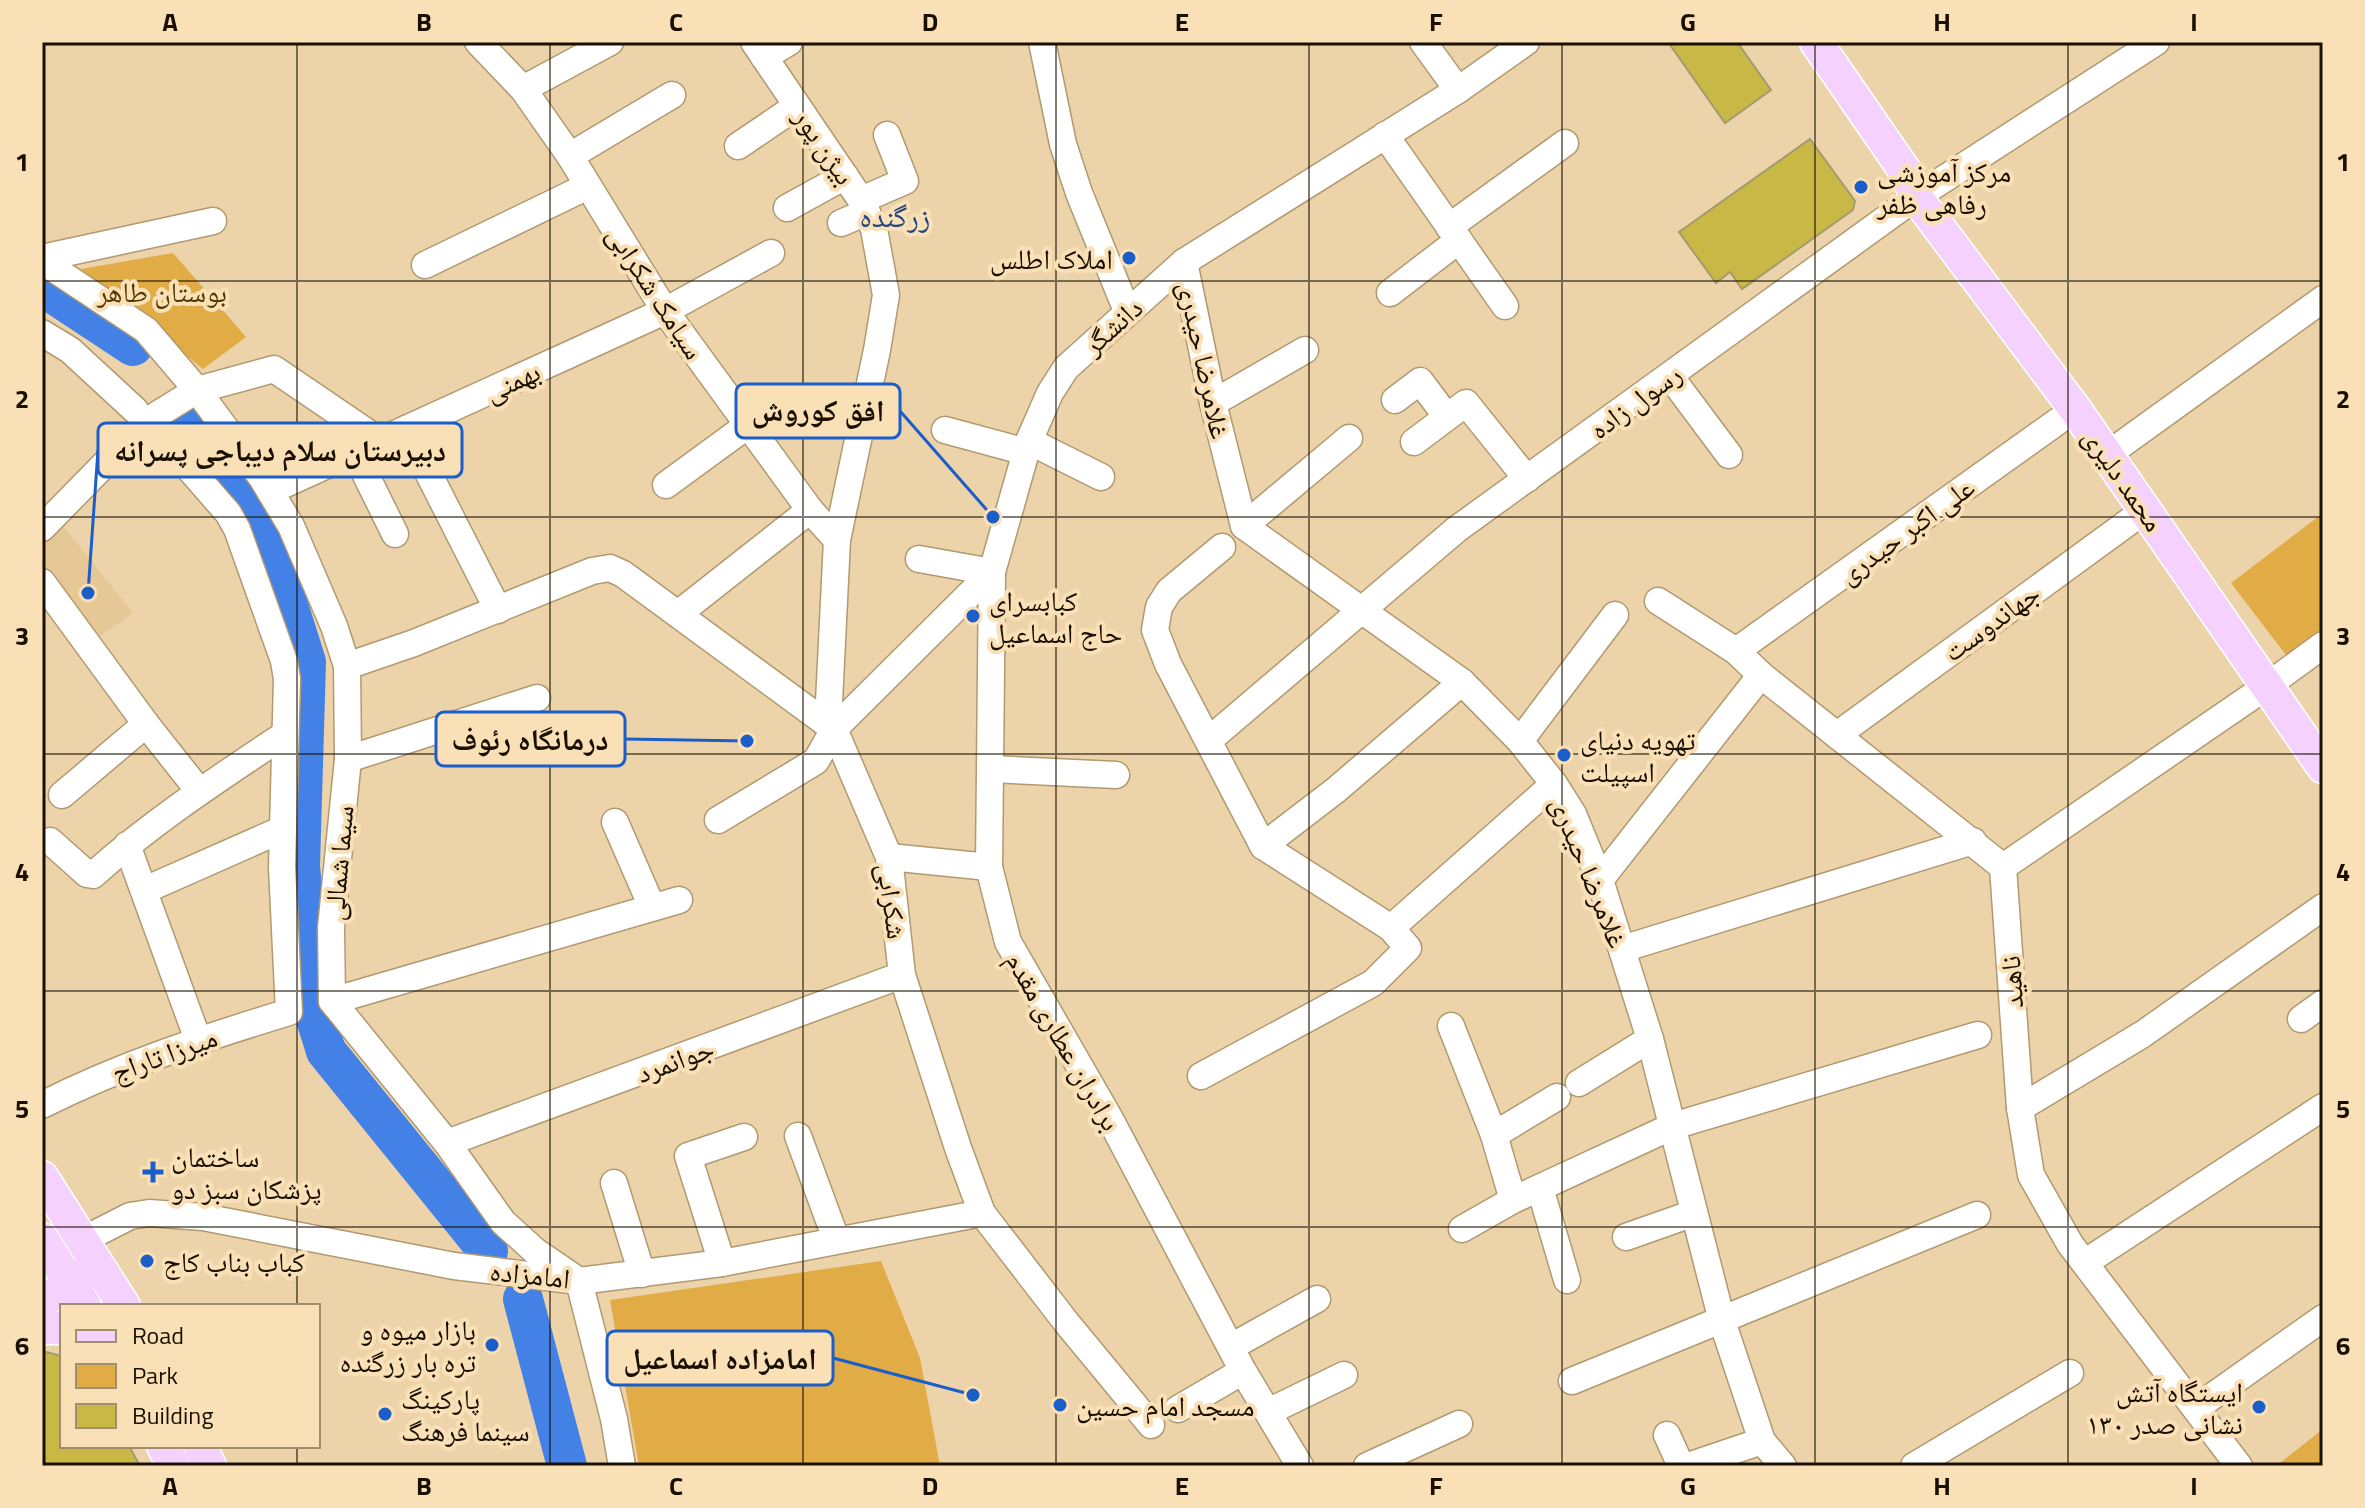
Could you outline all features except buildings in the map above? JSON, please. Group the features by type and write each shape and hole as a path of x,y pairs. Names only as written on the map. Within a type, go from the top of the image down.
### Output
{"main road":[{"name":"محمد دلیری","path":"1795,42 1894,187 1916,197"},
{"name":"محمد دلیری","path":"1816,42 1907,174 1916,197 2075,409 2323,767"},
{"path":"42,1177 68,1266 121,1304"},
{"path":"42,1302 68,1266"},
{"path":"164,1448 174,1466"},
{"path":"201,1448 210,1466"}],"street":[{"name":"سیامک شکرابی","path":"478,42 523,89 570,156 665,311 810,510 837,540"},
{"path":"523,89 610,42"},
{"path":"759,50 789,42"},
{"path":"1042,42 1067,156 1127,311"},
{"path":"1423,42 1458,90"},
{"name":"دانشگر","path":"718,820 816,761 834,729 992,572 1027,446 1050,393 1066,368 1184,262 1458,90 1526,42"},
{"name":"رسول زاده","path":"1209,740 1457,529 1916,197 2156,42"},
{"name":"بیژن پور","path":"759,50 864,206 874,229 886,295 837,540"},
{"path":"570,156 672,95"},
{"path":"738,146 797,106"},
{"path":"841,223 905,181 887,135"},
{"path":"1385,135 1505,306"},
{"path":"1390,293 1454,234 1565,143"},
{"path":"787,208 845,176"},
{"path":"425,265 588,186"},
{"path":"42,259 213,221"},
{"name":"بهمنی","path":"270,491 665,311 771,253"},
{"name":"سیما شمالی","path":"42,259 146,330 197,390 270,491 291,526 334,626 347,666 348,759 331,928 332,1001"},
{"name":"غلامرضا حیدری","path":"1184,262 1213,403 1244,526 1462,682 1520,741 1573,814 1600,880 1650,1039 1722,1321 1762,1441 1783,1466"},
{"path":"2107,455 2323,299"},
{"path":"42,333 70,350 141,416"},
{"path":"1213,403 1305,350"},
{"path":"42,528 141,416 197,390 274,369 380,441"},
{"path":"1670,376 1729,455"},
{"path":"1395,400 1420,381 1447,417"},
{"path":"1414,442 1466,403 1527,479"},
{"name":"علی اکبر حیدری","path":"1736,651 2075,409"},
{"path":"666,485 748,425"},
{"path":"406,429 498,610"},
{"path":"945,430 1027,446 1101,477"},
{"path":"1244,526 1349,438"},
{"name":"سیما شمالی","path":"166,442 228,513 237,529 281,649 287,679 283,829 289,1012"},
{"path":"355,453 395,534"},
{"path":"678,614 810,510"},
{"name":"جهاندوست","path":"1837,735 2145,510"},
{"name":"شکرابی","path":"837,540 829,702 834,729 889,857 902,975 958,1148 982,1213 1151,1425"},
{"path":"1222,547 1169,591 1159,607 1155,630 1168,664 1263,846 1400,938"},
{"path":"919,559 992,572"},
{"path":"347,666 592,571 610,568 623,574 834,729"},
{"name":"برادران عطاری مقدم","path":"992,572 989,867 1008,942 1110,1119 1243,1371 1300,1466"},
{"path":"42,582 199,791"},
{"path":"1658,601 1736,651 1761,675 2003,867 2323,645"},
{"path":"1520,741 1615,615"},
{"path":"1600,880 1761,675"},
{"path":"1263,846 1336,790 1462,682"},
{"path":"348,759 537,698"},
{"path":"62,795 146,724"},
{"path":"50,841 90,876 199,791 284,735"},
{"path":"991,769 1116,775"},
{"path":"1201,1076 1373,983 1400,938 1554,784"},
{"path":"615,822 652,907"},
{"path":"145,890 283,829"},
{"path":"1622,949 1973,841"},
{"path":"127,845 198,1040"},
{"path":"889,857 989,867"},
{"name":"ناهید","path":"2003,867 2020,1108 2031,1175 2070,1244 2239,1466"},
{"path":"622,1466 614,1419 579,1281 535,1251 503,1222 447,1143 332,1001 679,900"},
{"path":"2020,1108 2143,1034 2323,907"},
{"name":"جوانمرد","path":"447,1143 902,975"},
{"path":"2301,1019 2323,1003"},
{"name":"میرزا تاراج","path":"42,1105 94,1079 198,1040 289,1012"},
{"path":"1451,1026 1494,1135 1513,1200"},
{"path":"1462,1229 1513,1200 1673,1126 1978,1035"},
{"path":"1579,1083 1650,1039"},
{"path":"1494,1135 1557,1097"},
{"path":"2086,1262 2323,1107"},
{"path":"798,1136 836,1239"},
{"path":"722,1263 688,1156 744,1137"},
{"path":"614,1183 642,1274"},
{"path":"1540,1188 1567,1280"},
{"name":"امامزاده","path":"68,1266 130,1216 149,1213 203,1217 454,1266 579,1281 722,1263 982,1213"},
{"path":"1626,1237 1694,1213"},
{"path":"1572,1381 1977,1215"},
{"path":"1231,1347 1317,1299"},
{"path":"2196,1408 2323,1318"},
{"path":"1178,1409 1243,1371"},
{"path":"1914,1466 2070,1373"},
{"path":"1268,1412 1344,1375"},
{"path":"1367,1466 1459,1424"},
{"path":"1667,1435 1681,1466"},
{"path":"1688,1466 1762,1441"}],"shaded area":[{"path":"59,521 133,613 93,641 42,570 42,537"}],"green space":[{"name":"بوستان طاهر","path":"173,253 246,337 203,369 81,269"},
{"path":"2323,513 2323,633 2289,659 2231,583"},
{"path":"881,1261 920,1358 940,1466 639,1466 610,1300"},
{"path":"2323,1429 2323,1466 2276,1466"}],"waterway":[{"path":"42,286 133,346"},
{"path":"186,422 259,513 306,662 300,866 313,1009 326,1051 488,1251"},
{"path":"523,1299 567,1466"}],"place":[{"name":"مرکز آموزشی رفاهی ظفر","path":"1861,187"},
{"name":"املاک اطلس","path":"1129,258"},
{"name":"افق کوروش","path":"993,517"},
{"name":"دبیرستان سلام دیباجی پسرانه","path":"88,593"},
{"name":"کبابسرای حاج اسماعیل","path":"973,616"},
{"name":"درمانگاه رئوف","path":"747,741"},
{"name":"تهویه دنیای اسپیلت","path":"1564,755"},
{"name":"ساختمان پزشکان سبز دو","path":"153,1172"},
{"name":"کباب بناب کاج","path":"147,1261"},
{"name":"بازار میوه و تره بار زرگنده","path":"492,1345"},
{"name":"امامزاده اسماعیل","path":"973,1395"},
{"name":"مسجد امام حسین","path":"1060,1405"},
{"name":"ایستگاه آتش نشانی صدر ۱۳۰","path":"2259,1407"},
{"name":"پارکینگ سینما فرهنگ","path":"385,1414"}],"district":[{"name":"زرگنده","path":"895,216"}]}
